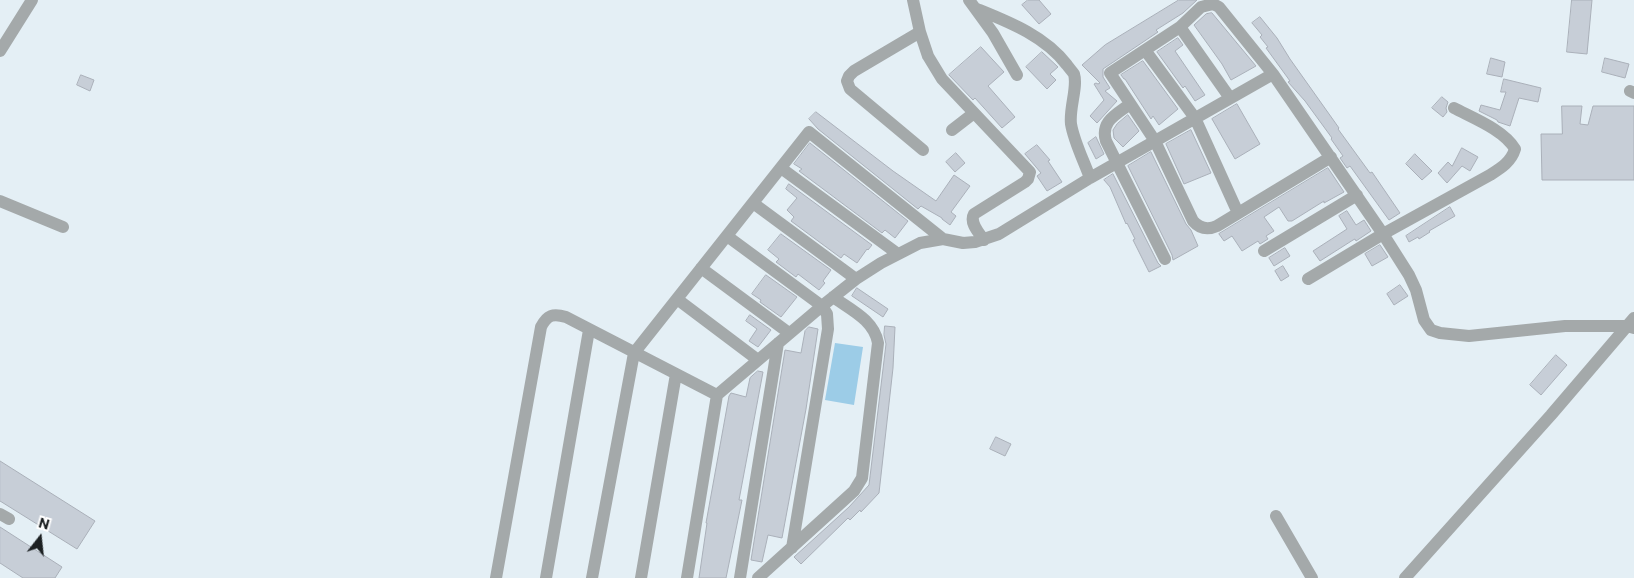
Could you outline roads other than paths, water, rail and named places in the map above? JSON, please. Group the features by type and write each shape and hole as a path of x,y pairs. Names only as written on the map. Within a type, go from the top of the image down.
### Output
{"street":[{"path":"0,51 32,0"},
{"path":"913,0 920,32 928,56 938,74 1030,172 1026,182 974,214 972,221 984,240"},
{"path":"973,4 993,33 1017,75"},
{"path":"973,4 1033,35 1053,49 1074,73 1075,82 1071,123 1090,178"},
{"path":"1331,157 1238,213 1211,228 1204,228 1193,221 1155,141 1110,73 1180,26 1202,7 1213,4 1219,7 1273,74 1331,157 1383,234 1409,275 1416,290 1424,320 1431,330 1440,333 1469,336 1565,326 1632,324"},
{"path":"1180,26 1230,98"},
{"path":"920,32 854,71 847,81 850,89 923,150"},
{"path":"1145,50 1195,118 1238,213"},
{"path":"687,578 717,395 789,333 856,279 898,254 920,243 943,239 964,243 984,240 999,234 1090,178 1273,74"},
{"path":"1130,104 1107,122 1104,134 1165,259"},
{"path":"1308,279 1383,234 1506,165 1515,149 1511,142 1454,108"},
{"path":"952,130 974,113"},
{"path":"592,578 634,353 809,132 943,239"},
{"path":"781,168 898,254"},
{"path":"1264,251 1356,195"},
{"path":"0,201 63,227"},
{"path":"753,204 856,279"},
{"path":"727,236 822,306 827,314 828,330 792,548"},
{"path":"701,268 789,333"},
{"path":"758,578 854,491 862,478 877,352 876,334 866,320 833,297"},
{"path":"677,299 758,360"},
{"path":"496,578 541,327 545,320 550,316 566,317 717,395"},
{"path":"1405,578 1632,324"},
{"path":"546,578 589,330"},
{"path":"740,578 778,343"},
{"path":"642,578 676,374"},
{"path":"1276,516 1312,578"}]}
